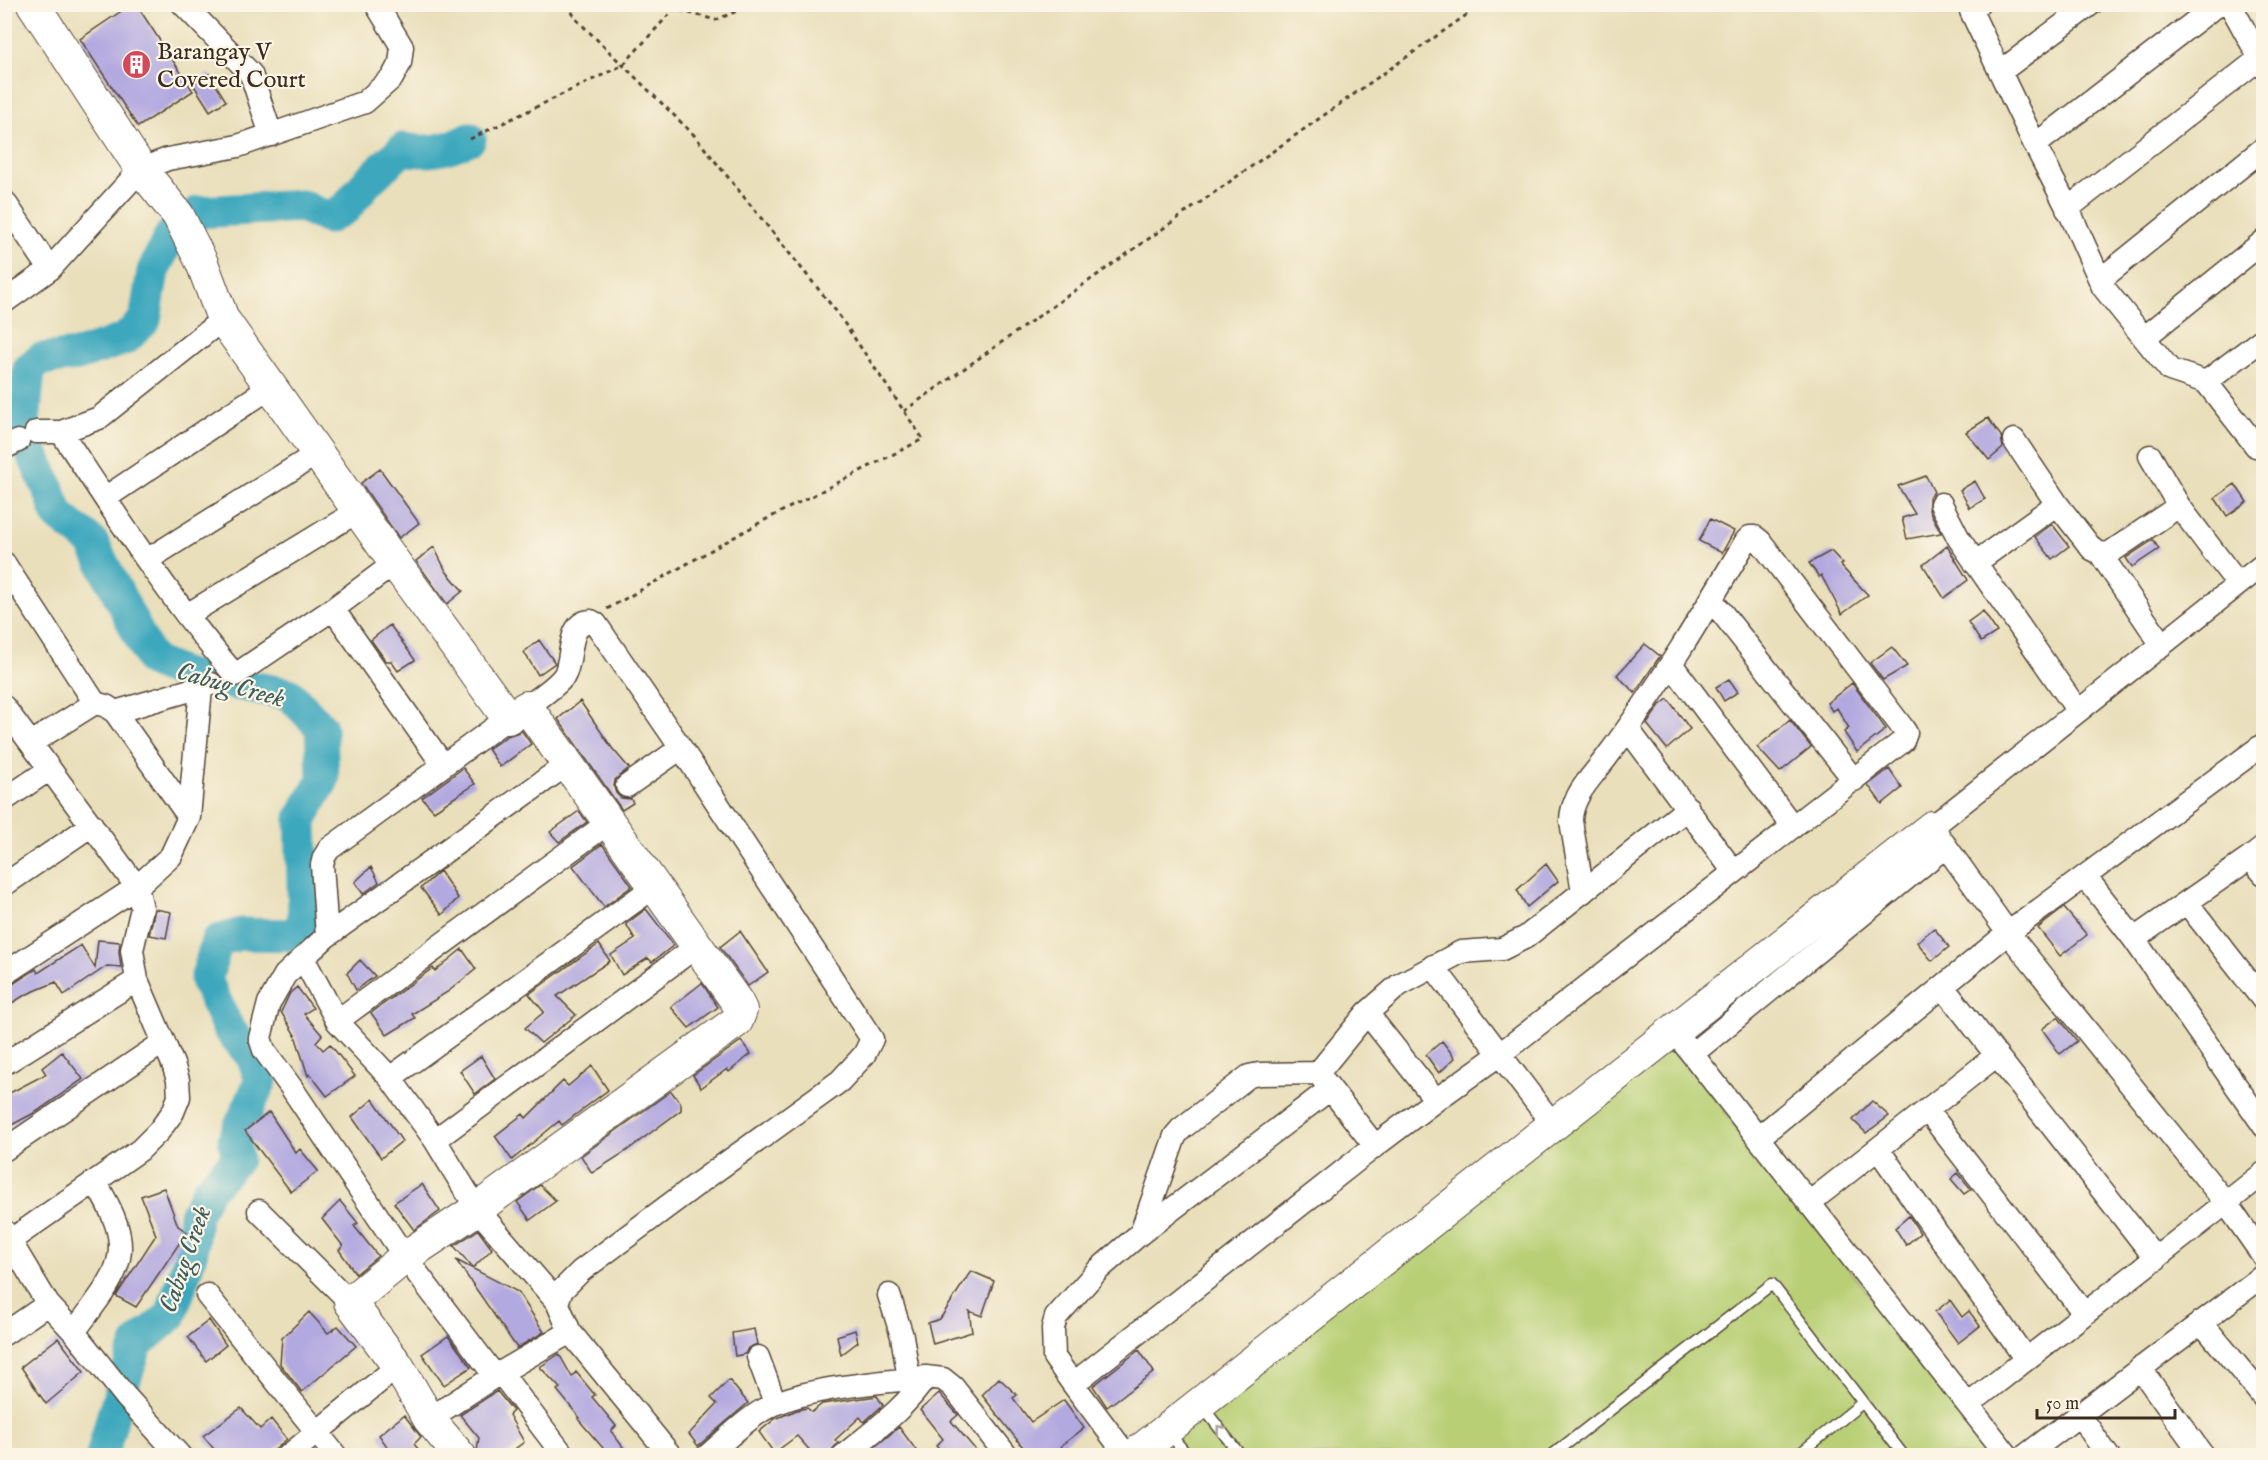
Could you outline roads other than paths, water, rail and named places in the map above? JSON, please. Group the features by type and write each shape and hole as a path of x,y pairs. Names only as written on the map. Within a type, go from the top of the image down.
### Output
{"street":[{"path":"33,4 141,169 183,225 202,263 224,319 358,511 395,563 517,712 566,765 741,1010 737,1021 477,1209 405,1257 350,1302"},
{"path":"183,4 251,74 271,135"},
{"path":"4,302 50,269 141,169 168,159 238,146 365,102 392,78 400,63 402,47 376,4"},
{"path":"1978,4 1971,11 2103,287 2170,370 2206,382 2256,446 2264,440"},
{"path":"2000,72 2091,4"},
{"path":"2035,145 2218,4"},
{"path":"2067,209 2261,62 2230,4"},
{"path":"2100,280 2264,148"},
{"path":"4,201 50,269"},
{"path":"2144,338 2264,241"},
{"path":"19,441 61,432 99,418 224,319"},
{"path":"2206,382 2264,338"},
{"path":"105,498 271,387"},
{"path":"61,432 147,560 206,642 235,675 333,609 395,563"},
{"path":"2014,440 2057,504 2092,549 2100,553 2108,554 2179,506"},
{"path":"147,560 318,453"},
{"path":"2150,456 2179,506 2238,584"},
{"path":"1941,504 1959,539 2078,711"},
{"path":"1975,563 2057,504"},
{"path":"187,615 358,511"},
{"path":"1073,1384 1375,1146 1500,1054 1903,741 1906,734 1755,537 1750,537 1746,541 1672,665 1571,809 1583,892"},
{"path":"2100,553 2162,645"},
{"path":"4,563 105,708 189,817"},
{"path":"1133,1455 1554,1126 1683,1043 1939,836 2078,711 2264,564"},
{"path":"1711,599 1854,780"},
{"path":"333,609 443,765"},
{"path":"327,936 322,865 329,849 561,680 568,670 577,628 584,621 596,624 681,748 872,1039 864,1055 840,1081 581,1271 562,1290 556,1302"},
{"path":"1672,665 1793,827"},
{"path":"4,974 137,886 171,856 189,817 206,686 105,708 31,743"},
{"path":"5,709 137,886 142,908 132,950 137,980 178,1080 179,1097 173,1112 141,1150 8,1235 48,1304 74,1332 121,1391 180,1455"},
{"path":"1628,729 1734,872"},
{"path":"1758,1138 2008,933 2264,744"},
{"path":"627,786 681,748"},
{"path":"564,1455 405,1257 264,1050 260,1038 269,1003 285,975 327,936 566,765"},
{"path":"4,800 50,769"},
{"path":"1127,1455 1054,1357 1053,1328 1056,1317 1098,1270 1324,1081 1367,1013 1399,985 1461,952 1502,949 1522,939 1688,808"},
{"path":"337,1021 609,823"},
{"path":"4,885 92,825"},
{"path":"1939,836 2008,933 2226,1203 2264,1257"},
{"path":"2134,939 2259,859"},
{"path":"2085,876 2134,939 2264,1126"},
{"path":"390,1078 654,887"},
{"path":"2187,903 2264,1001"},
{"path":"435,1140 697,946"},
{"path":"303,958 337,1021 390,1078 435,1140 477,1209 556,1302 570,1332 671,1455"},
{"path":"1433,966 1554,1126"},
{"path":"4,1064 137,980"},
{"path":"1943,987 2156,1259"},
{"path":"1367,1013 1436,1100"},
{"path":"4,1150 164,1042"},
{"path":"1683,1043 2008,1455"},
{"path":"1809,1203 1997,1055"},
{"path":"1141,1233 1172,1144 1181,1129 1249,1076 1259,1074 1324,1081 1375,1146"},
{"path":"1927,1110 2084,1313"},
{"path":"1878,1149 2025,1358"},
{"path":"1968,1405 2025,1358 2156,1259 2264,1173"},
{"path":"74,1332 112,1281 121,1244 109,1205 94,1182"},
{"path":"260,1210 350,1302 398,1366 429,1419 460,1455"},
{"path":"2025,1455 2264,1275"},
{"path":"207,1295 336,1455"},
{"path":"843,1455 914,1395 917,1378 889,1295"},
{"path":"4,1334 48,1304"},
{"path":"2201,1322 2264,1398"},
{"path":"429,1419 570,1332"},
{"path":"758,1357 775,1403"},
{"path":"288,1455 398,1366"},
{"path":"2140,1368 2203,1455"},
{"path":"707,1455 752,1418 775,1403 809,1394 917,1378 943,1379 953,1387 995,1451"},
{"path":"2079,1414 2108,1455"}],"lane":[{"path":"1551,1455 1772,1284 1904,1455"},
{"path":"1200,1402 1241,1455"},
{"path":"1797,1455 1862,1403"},
{"path":"1166,1429 1188,1455"}],"waterway":[{"name":"Cabug Creek","path":"102,1456 114,1411 137,1344 171,1315 192,1251 195,1215 208,1190 237,1159 234,1139 261,1080 253,1058 228,1028 206,980 217,941 241,934 294,935 304,921 301,818 323,780 321,727 289,694 186,675 152,661 92,542 58,515 23,434 29,369 41,359 78,355 125,339 145,320 153,271 170,236 199,212 302,206 328,218 346,208 368,181 403,149 437,150 470,139"}],"place":[{"name":"Barangay V Covered Court","path":"136,65"}]}
